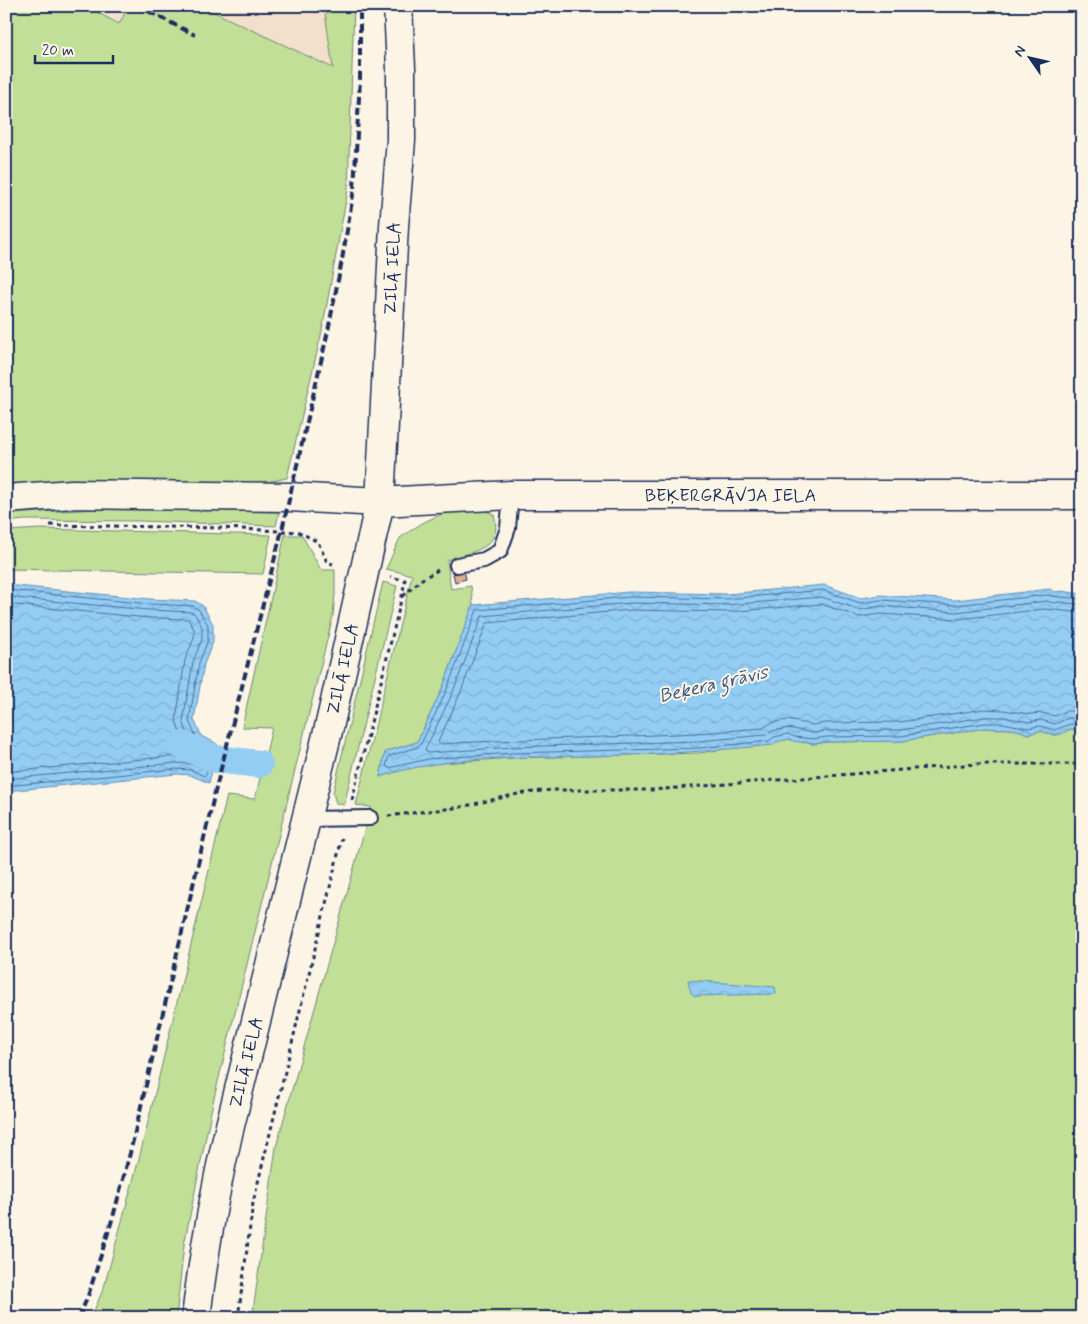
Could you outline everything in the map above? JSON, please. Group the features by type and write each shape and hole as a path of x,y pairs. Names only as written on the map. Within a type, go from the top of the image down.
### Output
{"street":[{"name":"ZILĀ IELA","path":"196,1318 214,1195 331,719 380,502 400,140 401,68 398,6"},
{"name":"BEĶERGRĀVJA IELA","path":"6,499 72,494 289,497 380,502 511,495 1082,496"}],"lane":[{"path":"458,565 484,560 500,551 508,528 511,495"},
{"path":"306,818 370,818"}],"path":[{"path":"49,525 222,528 299,532 318,542 327,562 334,564"},
{"path":"402,596 422,579 443,567 458,565"},
{"path":"238,1318 252,1203 402,596 405,580 386,576"},
{"path":"370,818 461,807 518,794 551,790 652,790 977,764 1082,764"}],"shaded area":[{"path":"85,6 129,6 119,24"},
{"path":"201,6 324,6 333,68"}],"green space":[{"path":"6,6 85,6 119,24 129,6 201,6 333,68 324,6 354,6 348,189 322,331 287,478 262,483 63,481 6,485"},
{"path":"152,506 279,512 276,526 139,521 25,520 6,522 6,514"},
{"path":"463,509 485,510 494,515 496,526 490,542 483,547 447,560 451,589 471,586 473,605 443,687 417,742 385,752 380,777 402,769 428,764 512,758 699,753 789,739 814,744 827,742 902,741 985,728 1012,729 1027,734 1040,731 1055,735 1070,729 1082,730 1082,1318 252,1318 276,1147 371,807 356,805 412,575 386,569 400,538 422,523 444,513"},
{"path":"40,529 271,535 263,574 6,569 6,531"},
{"path":"285,535 302,535 321,570 335,570 333,616 213,1102 184,1245 176,1318 91,1318 104,1287 140,1155 227,796 255,799 272,728 242,727"},
{"path":"383,582 397,586 344,805 336,803 333,793"}],"water":[{"path":"6,585 150,599 195,601 203,606 213,624 213,642 204,664 194,720 201,736 218,745 209,783 190,775 177,774 6,791"},
{"path":"824,585 861,598 880,595 956,600 1050,589 1054,592 1082,594 1082,730 1070,729 1055,735 1040,731 1027,734 1012,729 985,728 902,741 827,742 814,744 789,739 776,742 773,745 682,752 484,759 431,765 380,777 385,752 417,742 443,687 473,605 630,592 727,594"},
{"path":"688,980 775,987 776,994 695,996 691,993"}],"building":[{"path":"464,571 466,579 455,582 453,574"}],"waterway":[{"name":"Beķera grāvis","path":"182,745 216,759 259,764"}],"railway":[{"path":"138,6 195,35"},
{"path":"79,1318 89,1293 113,1217 130,1153 214,796 282,530 328,331 354,189 360,79 360,6"}]}
